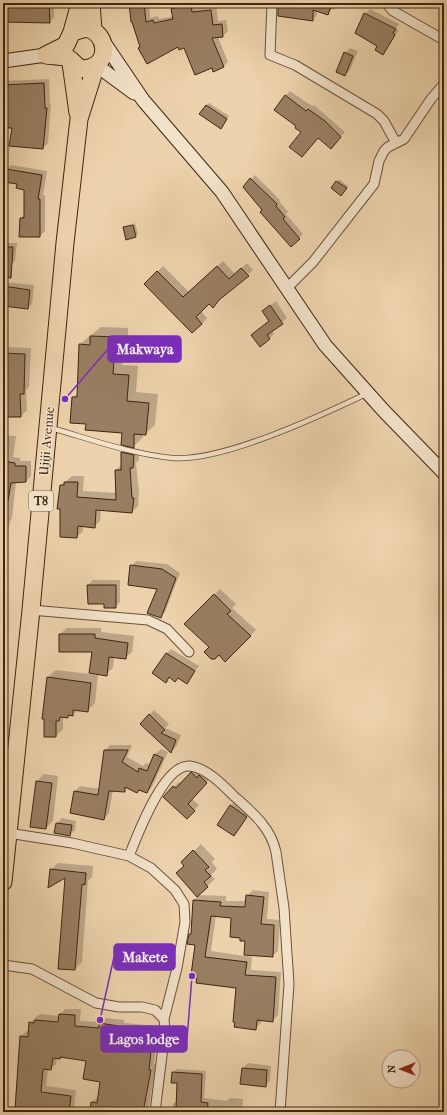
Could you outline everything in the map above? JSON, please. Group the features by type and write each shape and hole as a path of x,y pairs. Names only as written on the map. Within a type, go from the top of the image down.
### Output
{"highway":[{"path":"46,55 66,45 72,32 80,3"},
{"path":"46,55 68,58 71,63 82,68 88,68 96,64 102,56 91,3"},
{"path":"72,32 79,29 98,36"},
{"name":"T8","path":"71,63 79,119"},
{"name":"T8","path":"79,119 96,64"},
{"name":"Ujiji Avenue","path":"3,882 31,610 65,243 79,119"}],"main road":[{"path":"98,36 144,100 222,192 325,345 444,473"},
{"path":"3,61 46,55"},
{"path":"96,64 144,100"}],"street":[{"path":"272,3 270,55 295,65 377,114 384,121 396,143"},
{"path":"386,3 393,11 444,40"},
{"path":"287,288 313,262 374,184 381,157 388,147 404,139 431,99 444,84"},
{"path":"31,610 148,620 166,628 189,652"},
{"path":"129,856 160,788 179,769 186,766 199,768 210,775 233,795 266,828 274,842 276,852 288,952 289,984 280,1112"},
{"path":"8,833 72,843 129,856 151,868 175,890 184,904 185,922 164,1019 164,1053 155,1112"},
{"path":"3,965 32,969 96,1003 119,1007 142,1007 155,1010 164,1019"}],"lane":[{"path":"47,427 128,450 178,458 228,450 336,409 368,393"}],"building":[{"path":"129,3 144,3 146,22 153,20 154,23 173,19 171,9 179,7 191,5 192,12 211,10 213,25 222,24 223,37 212,38 224,67 213,72 212,68 195,75 184,48 179,50 178,47 147,64 138,48 140,47 131,22"},
{"path":"278,3 332,3 328,15 313,10 313,21 278,16"},
{"path":"4,4 49,4 50,23 4,22"},
{"path":"364,13 396,29 393,33 395,35 383,55 375,50 377,46 355,33"},
{"path":"344,52 353,56 345,76 336,72"},
{"path":"44,83 45,108 47,108 43,149 9,146 12,128 3,128 3,85"},
{"path":"285,95 306,111 308,109 325,121 341,137 331,149 318,138 302,157 289,147 301,132 295,128 296,126 274,110"},
{"path":"206,105 227,119 221,129 199,114"},
{"path":"6,169 42,175 38,199 40,199 40,237 19,237 20,218 24,218 24,190 16,188 17,184 4,182"},
{"path":"250,178 277,204 276,206 285,217 283,219 300,239 291,247 260,212 262,210 243,187"},
{"path":"336,181 347,188 341,196 331,188"},
{"path":"133,225 136,237 126,240 123,227"},
{"path":"3,247 13,247 11,278 3,277"},
{"path":"217,266 229,279 241,268 249,276 219,300 213,308 209,304 196,317 202,324 192,333 144,284 157,271 183,297"},
{"path":"3,286 30,290 28,309 3,306"},
{"path":"270,305 283,324 267,335 270,339 260,347 251,335 269,321 262,311"},
{"path":"90,336 119,337 119,347 115,347 113,374 129,375 127,401 149,403 146,435 134,434 134,448 121,445 122,433 85,430 86,424 70,423 72,397 77,397 79,344 90,345"},
{"path":"3,353 25,354 24,394 20,394 21,417 3,417"},
{"path":"121,452 134,455 133,468 130,468 132,498 134,498 132,513 96,510 95,528 78,526 77,538 60,537 60,509 57,509 60,485 64,485 64,482 78,482 77,497 116,500 115,470 121,470"},
{"path":"3,461 15,463 15,466 26,466 26,482 11,483 8,501 3,501"},
{"path":"130,565 162,569 176,578 161,618 147,613 157,589 128,585"},
{"path":"87,585 116,585 116,608 104,608 104,604 88,604"},
{"path":"214,594 231,611 227,614 251,636 225,662 219,655 215,659 211,659 204,652 209,647 184,624"},
{"path":"59,634 95,634 95,638 128,643 126,659 109,657 107,676 89,673 92,652 59,652"},
{"path":"166,653 195,671 187,684 178,678 175,682 169,677 166,683 152,673"},
{"path":"47,677 91,683 88,712 73,710 73,716 68,715 68,718 60,717 59,721 56,721 56,737 44,737 44,719 42,719"},
{"path":"149,714 165,730 161,733 176,740 171,753 140,724"},
{"path":"104,750 128,750 122,762 138,772 139,768 147,771 154,754 163,758 147,793 139,790 137,793 125,787 125,792 109,791 104,820 70,813 74,791 98,795"},
{"path":"191,772 197,778 199,775 207,783 188,804 195,811 187,819 163,797 173,786 176,788"},
{"path":"36,781 52,783 46,829 30,827"},
{"path":"230,805 247,817 234,836 217,825"},
{"path":"56,823 72,825 70,836 54,833"},
{"path":"193,850 209,867 205,870 211,876 204,882 208,887 197,897 176,873 184,866 181,862"},
{"path":"50,869 86,873 85,885 82,884 75,970 58,969 65,878 48,888"},
{"path":"246,895 264,897 261,924 274,925 273,957 244,955 245,941 240,941 240,938 230,937 231,918 211,916 205,957 247,962 245,975 276,977 273,1022 257,1020 256,1030 234,1027 235,1023 233,1022 236,988 196,983 197,975 191,975 195,945 187,944 189,934 191,934 193,900 221,902 220,906 245,907"},
{"path":"59,1014 75,1015 75,1026 99,1028 99,1023 119,1026 118,1028 153,1032 149,1070 151,1070 143,1112 90,1112 91,1102 97,1103 100,1082 83,1079 86,1061 60,1057 60,1059 53,1058 51,1070 43,1069 41,1092 71,1096 69,1112 15,1109 20,1036 28,1037 29,1022 34,1023 35,1020 58,1022"},
{"path":"242,1068 267,1070 266,1087 240,1084"},
{"path":"172,1072 202,1074 201,1102 208,1103 207,1112 176,1109 177,1083 171,1083"}],"place":[{"name":"Makwaya","path":"65,399"},
{"name":"Lagos lodge","path":"192,976"},
{"name":"Makete","path":"100,1020"}]}
